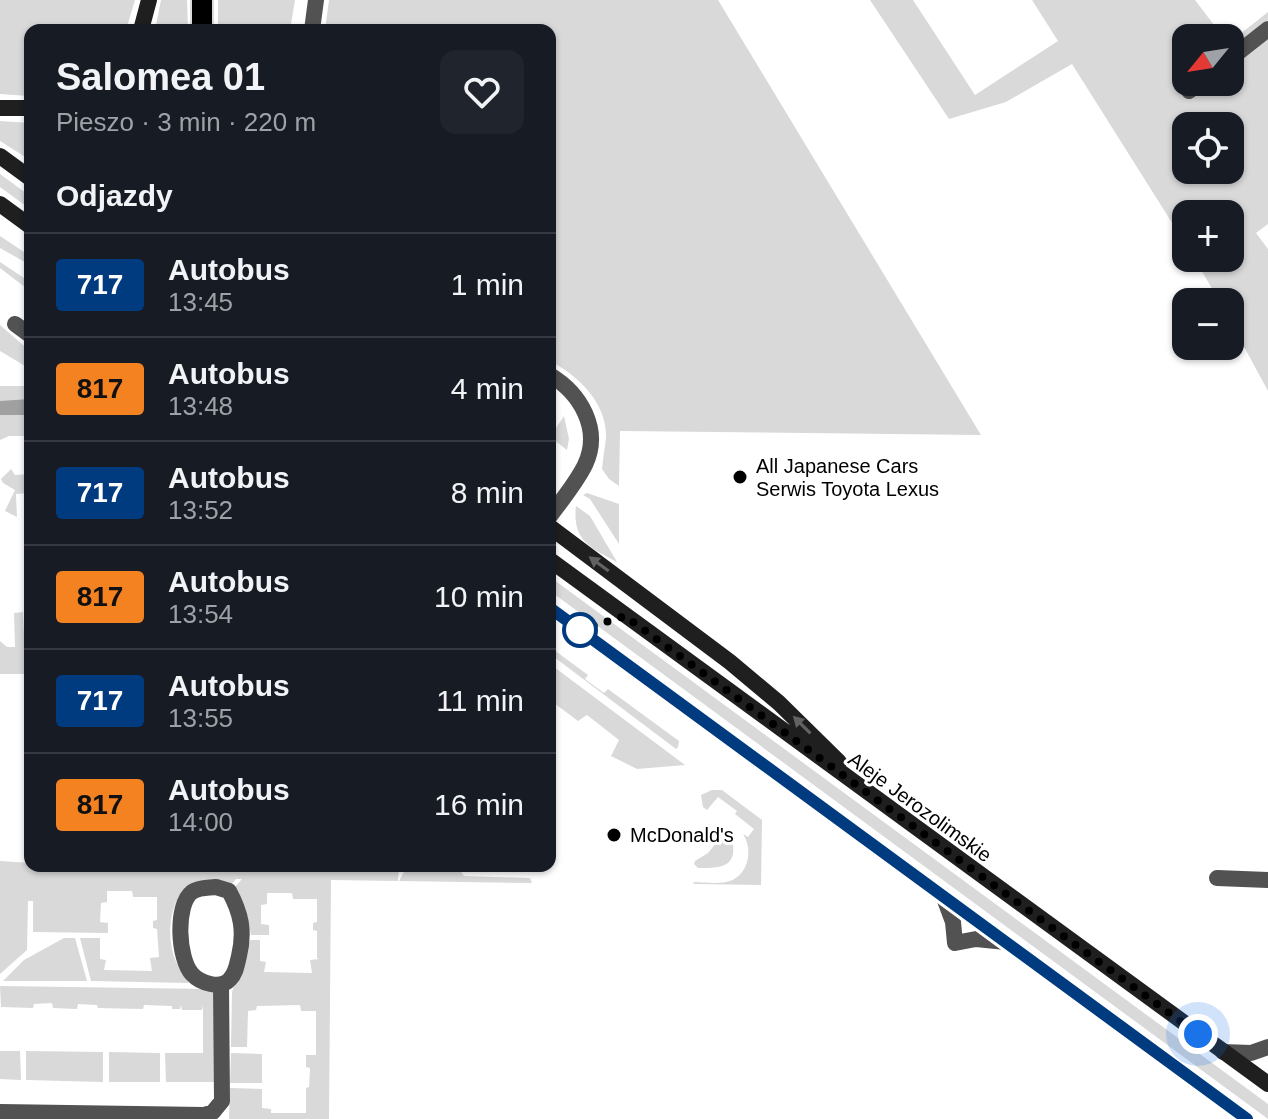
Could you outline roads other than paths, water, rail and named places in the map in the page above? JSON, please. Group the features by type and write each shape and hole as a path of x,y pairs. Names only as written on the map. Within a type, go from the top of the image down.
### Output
{"main road":[{"path":"143,24 149,0"},
{"path":"202,0 202,24"},
{"path":"0,108 24,109"},
{"path":"0,156 24,174"},
{"path":"0,204 24,222"},
{"path":"556,532 730,662 779,703 877,800"},
{"name":"Aleje Jerozolimskie","path":"556,564 1268,1084"},
{"path":"556,612 1247,1119"}],"street":[{"path":"313,24 316,0"},
{"path":"1244,48 1268,29"},
{"path":"15,324 24,331"},
{"path":"556,379 578,397 586,414 591,439 584,467 556,507"},
{"path":"1217,878 1268,880"},
{"path":"216,887 229,891 242,917 241,947 235,970 229,981 221,985 204,983 192,974 183,959 184,903 191,893 202,888 216,887"},
{"path":"943,895 953,922 955,943 976,939 1006,942"},
{"path":"0,1112 204,1115 213,1112 222,1101 221,985"},
{"path":"1223,1052 1251,1053 1268,1047"}],"place":[{"name":"All Japanese Cars Serwis Toyota Lexus","path":"740,477"},
{"name":"McDonald's","path":"614,835"}]}
